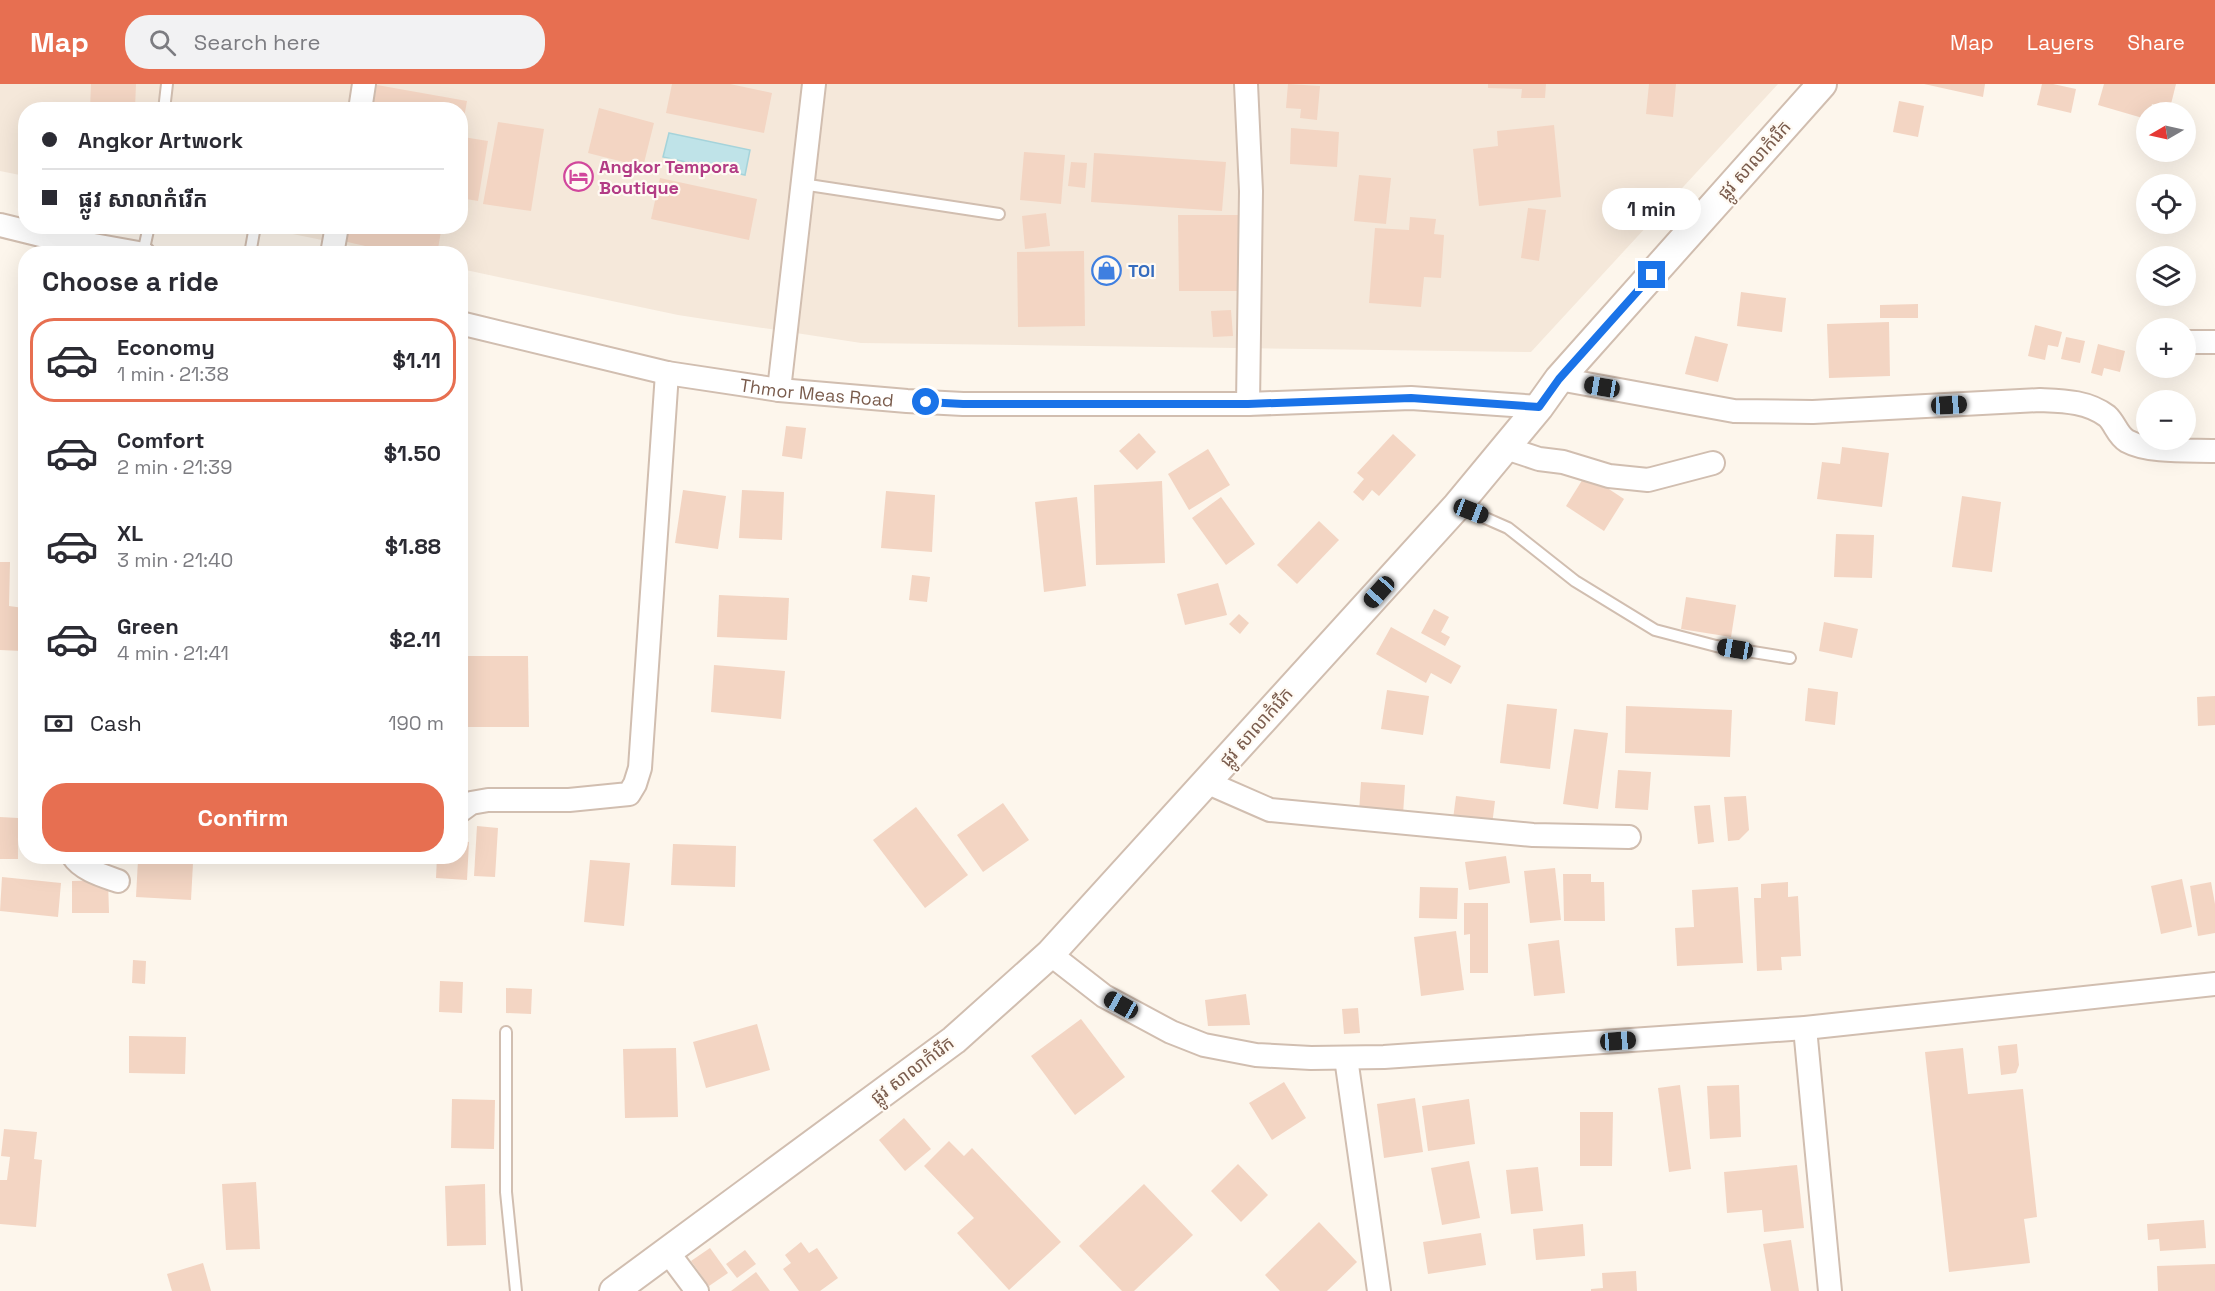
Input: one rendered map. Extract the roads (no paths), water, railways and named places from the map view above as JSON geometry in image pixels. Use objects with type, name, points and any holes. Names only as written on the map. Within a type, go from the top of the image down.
[{"type":"street","points":[[361,102],[364,84]]},
{"type":"street","points":[[779,390],[814,84]]},
{"type":"street","points":[[1246,84],[1251,191],[1248,404]]},
{"type":"street","name":"ផ្លូវ សាលាកំរើក","points":[[614,1291],[954,1040],[1050,954],[1457,506],[1539,407],[1559,379],[1822,84]]},
{"type":"street","points":[[0,225],[18,232]]},
{"type":"street","points":[[22,234],[49,245]]},
{"type":"street","name":"Thmor Meas Road","points":[[468,325],[667,373],[779,390],[963,404],[1248,404],[1411,398],[1539,407]]},
{"type":"street","points":[[2196,342],[2215,342]]},
{"type":"street","points":[[468,805],[488,800],[569,800],[613,797],[629,794],[635,784],[639,768],[667,373]]},
{"type":"street","points":[[1559,379],[1734,411],[1813,411],[2040,400],[2078,402],[2108,417],[2118,433],[2128,441],[2152,448],[2215,451]]},
{"type":"street","points":[[1506,448],[1539,459],[1563,462],[1609,476],[1648,480],[1713,463]]},
{"type":"street","points":[[1206,782],[1270,810],[1533,835],[1629,837]]},
{"type":"street","points":[[82,864],[118,881]]},
{"type":"street","points":[[1050,954],[1104,996],[1171,1032],[1204,1045],[1256,1054],[1346,1058],[1805,1028],[2215,984]]},
{"type":"street","points":[[1805,1028],[1830,1291]]},
{"type":"street","points":[[1346,1058],[1379,1291]]},
{"type":"street","points":[[667,1251],[697,1291]]},
{"type":"lane","points":[[165,102],[167,84]]},
{"type":"lane","points":[[802,184],[999,214]]},
{"type":"lane","points":[[1457,506],[1485,516],[1508,528],[1575,581],[1655,630],[1716,646],[1790,658]]},
{"type":"lane","points":[[506,1032],[506,1192],[516,1291]]},
{"type":"water","points":[[669,133],[750,150],[745,175],[663,157]]},
{"type":"place","name":"Angkor Tempora Boutique","points":[[578,176]]},
{"type":"place","name":"TOI","points":[[1107,270]]}]
